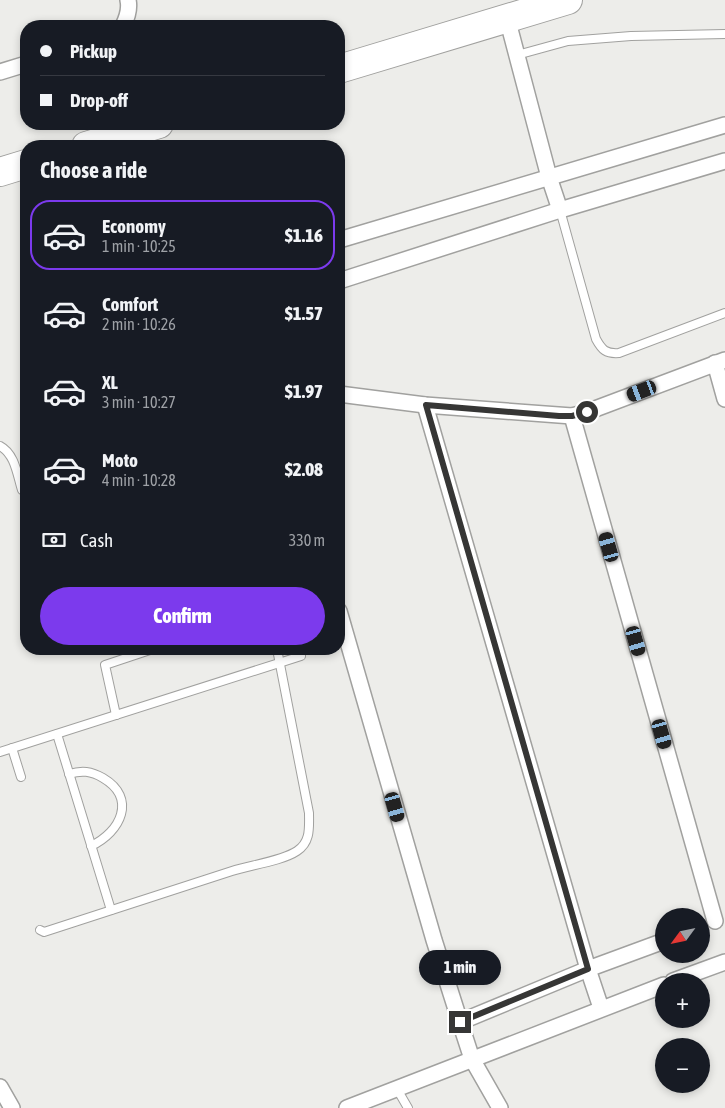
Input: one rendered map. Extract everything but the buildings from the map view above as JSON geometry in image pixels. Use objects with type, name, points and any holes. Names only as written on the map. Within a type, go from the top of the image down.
[{"type":"highway","points":[[345,67],[568,0]]},
{"type":"highway","points":[[106,140],[139,130]]},
{"type":"highway","points":[[0,172],[20,166]]},
{"type":"street","points":[[125,20],[129,6],[128,0]]},
{"type":"street","points":[[507,18],[549,177],[560,210]]},
{"type":"street","points":[[0,72],[20,66]]},
{"type":"street","points":[[345,238],[725,125]]},
{"type":"street","points":[[345,279],[560,210],[725,161]]},
{"type":"street","points":[[345,395],[426,405],[572,416],[720,362],[725,398]]},
{"type":"street","points":[[426,405],[588,969],[601,1008]]},
{"type":"street","points":[[572,416],[714,922]]},
{"type":"street","points":[[345,632],[428,921],[472,1059],[500,1108]]},
{"type":"street","points":[[460,1022],[588,969],[655,944]]},
{"type":"street","points":[[695,973],[725,962]]},
{"type":"street","points":[[347,1108],[655,987]]},
{"type":"street","points":[[0,1087],[12,1108]]},
{"type":"lane","points":[[517,55],[568,41],[631,36],[725,34]]},
{"type":"lane","points":[[560,210],[596,338],[602,350],[609,354],[620,353],[725,313]]},
{"type":"lane","points":[[0,446],[7,449],[12,458],[20,484]]},
{"type":"lane","points":[[116,715],[105,665],[134,655]]},
{"type":"lane","points":[[40,930],[44,932],[247,866],[285,857],[298,851],[306,843],[309,831],[308,813],[279,655]]},
{"type":"lane","points":[[0,752],[301,656]]},
{"type":"lane","points":[[57,734],[111,910]]},
{"type":"lane","points":[[12,748],[21,777]]},
{"type":"lane","points":[[69,774],[79,771],[94,773],[115,787],[120,795],[121,816],[116,826],[109,835],[91,846]]},
{"type":"lane","points":[[397,1088],[408,1108]]},
{"type":"route","points":[[460,1022],[588,969],[426,405],[559,416],[572,416],[587,412]]}]
